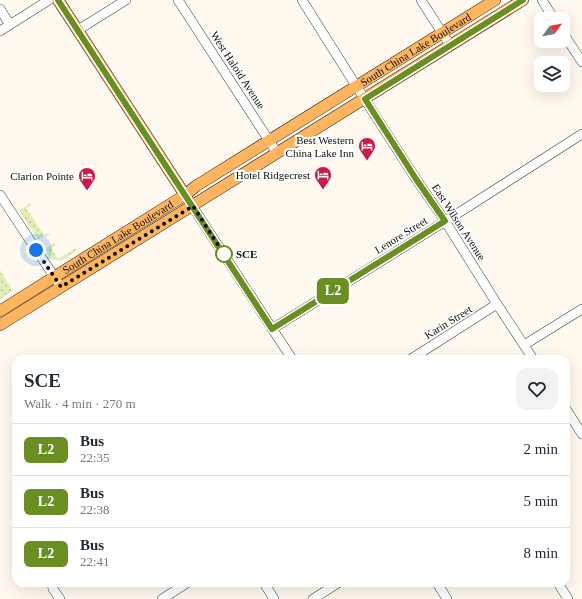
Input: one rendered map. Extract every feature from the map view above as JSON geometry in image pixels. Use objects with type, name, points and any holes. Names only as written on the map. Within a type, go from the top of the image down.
[{"type":"main road","points":[[58,0],[185,195]]},
{"type":"main road","name":"South China Lake Boulevard","points":[[0,311],[185,195],[196,186],[495,0]]},
{"type":"main road","name":"South China Lake Boulevard","points":[[0,325],[523,0]]},
{"type":"street","points":[[0,31],[49,0]]},
{"type":"street","points":[[78,30],[126,0]]},
{"type":"street","name":"West Haloid Avenue","points":[[178,0],[277,153]]},
{"type":"street","points":[[302,0],[356,86]]},
{"type":"street","points":[[420,0],[450,45]]},
{"type":"street","points":[[542,0],[550,12]]},
{"type":"street","points":[[0,9],[10,25]]},
{"type":"street","points":[[570,44],[582,62]]},
{"type":"street","name":"South China Lake Boulevard","points":[[356,86],[365,99]]},
{"type":"street","name":"East Wilson Avenue","points":[[365,99],[530,355]]},
{"type":"street","name":"Lenore Street","points":[[272,329],[582,134]]},
{"type":"street","points":[[185,195],[289,355]]},
{"type":"street","points":[[0,196],[61,287]]},
{"type":"street","name":"Karin Street","points":[[417,355],[497,304]]},
{"type":"street","points":[[524,345],[582,309]]},
{"type":"street","points":[[570,416],[581,431]]},
{"type":"street","points":[[53,587],[60,599]]},
{"type":"street","points":[[162,599],[181,587]]},
{"type":"street","points":[[266,587],[274,599]]},
{"type":"street","points":[[313,599],[332,587]]},
{"type":"street","points":[[440,587],[447,599]]},
{"type":"street","points":[[560,587],[568,599]]},
{"type":"green space","points":[[30,203],[31,205],[26,208],[44,235],[48,233],[50,235],[38,239],[20,212],[20,210]]},
{"type":"green space","points":[[54,243],[55,245],[51,248],[58,259],[76,248],[77,250],[61,261],[51,259],[46,248]]},
{"type":"green space","points":[[0,270],[13,291],[0,299]]},
{"type":"bus line","name":"L2","points":[[58,0],[272,329],[445,221],[416,179],[365,99],[523,0]]},
{"type":"place","name":"Best Western China Lake Inn","points":[[367,161]]},
{"type":"place","name":"Hotel Ridgecrest","points":[[323,190]]},
{"type":"place","name":"Clarion Pointe","points":[[87,191]]},
{"type":"place","name":"SCE","points":[[224,254]]},
{"type":"route","points":[[36,250],[61,287],[193,206],[227,259],[224,254]]}]
